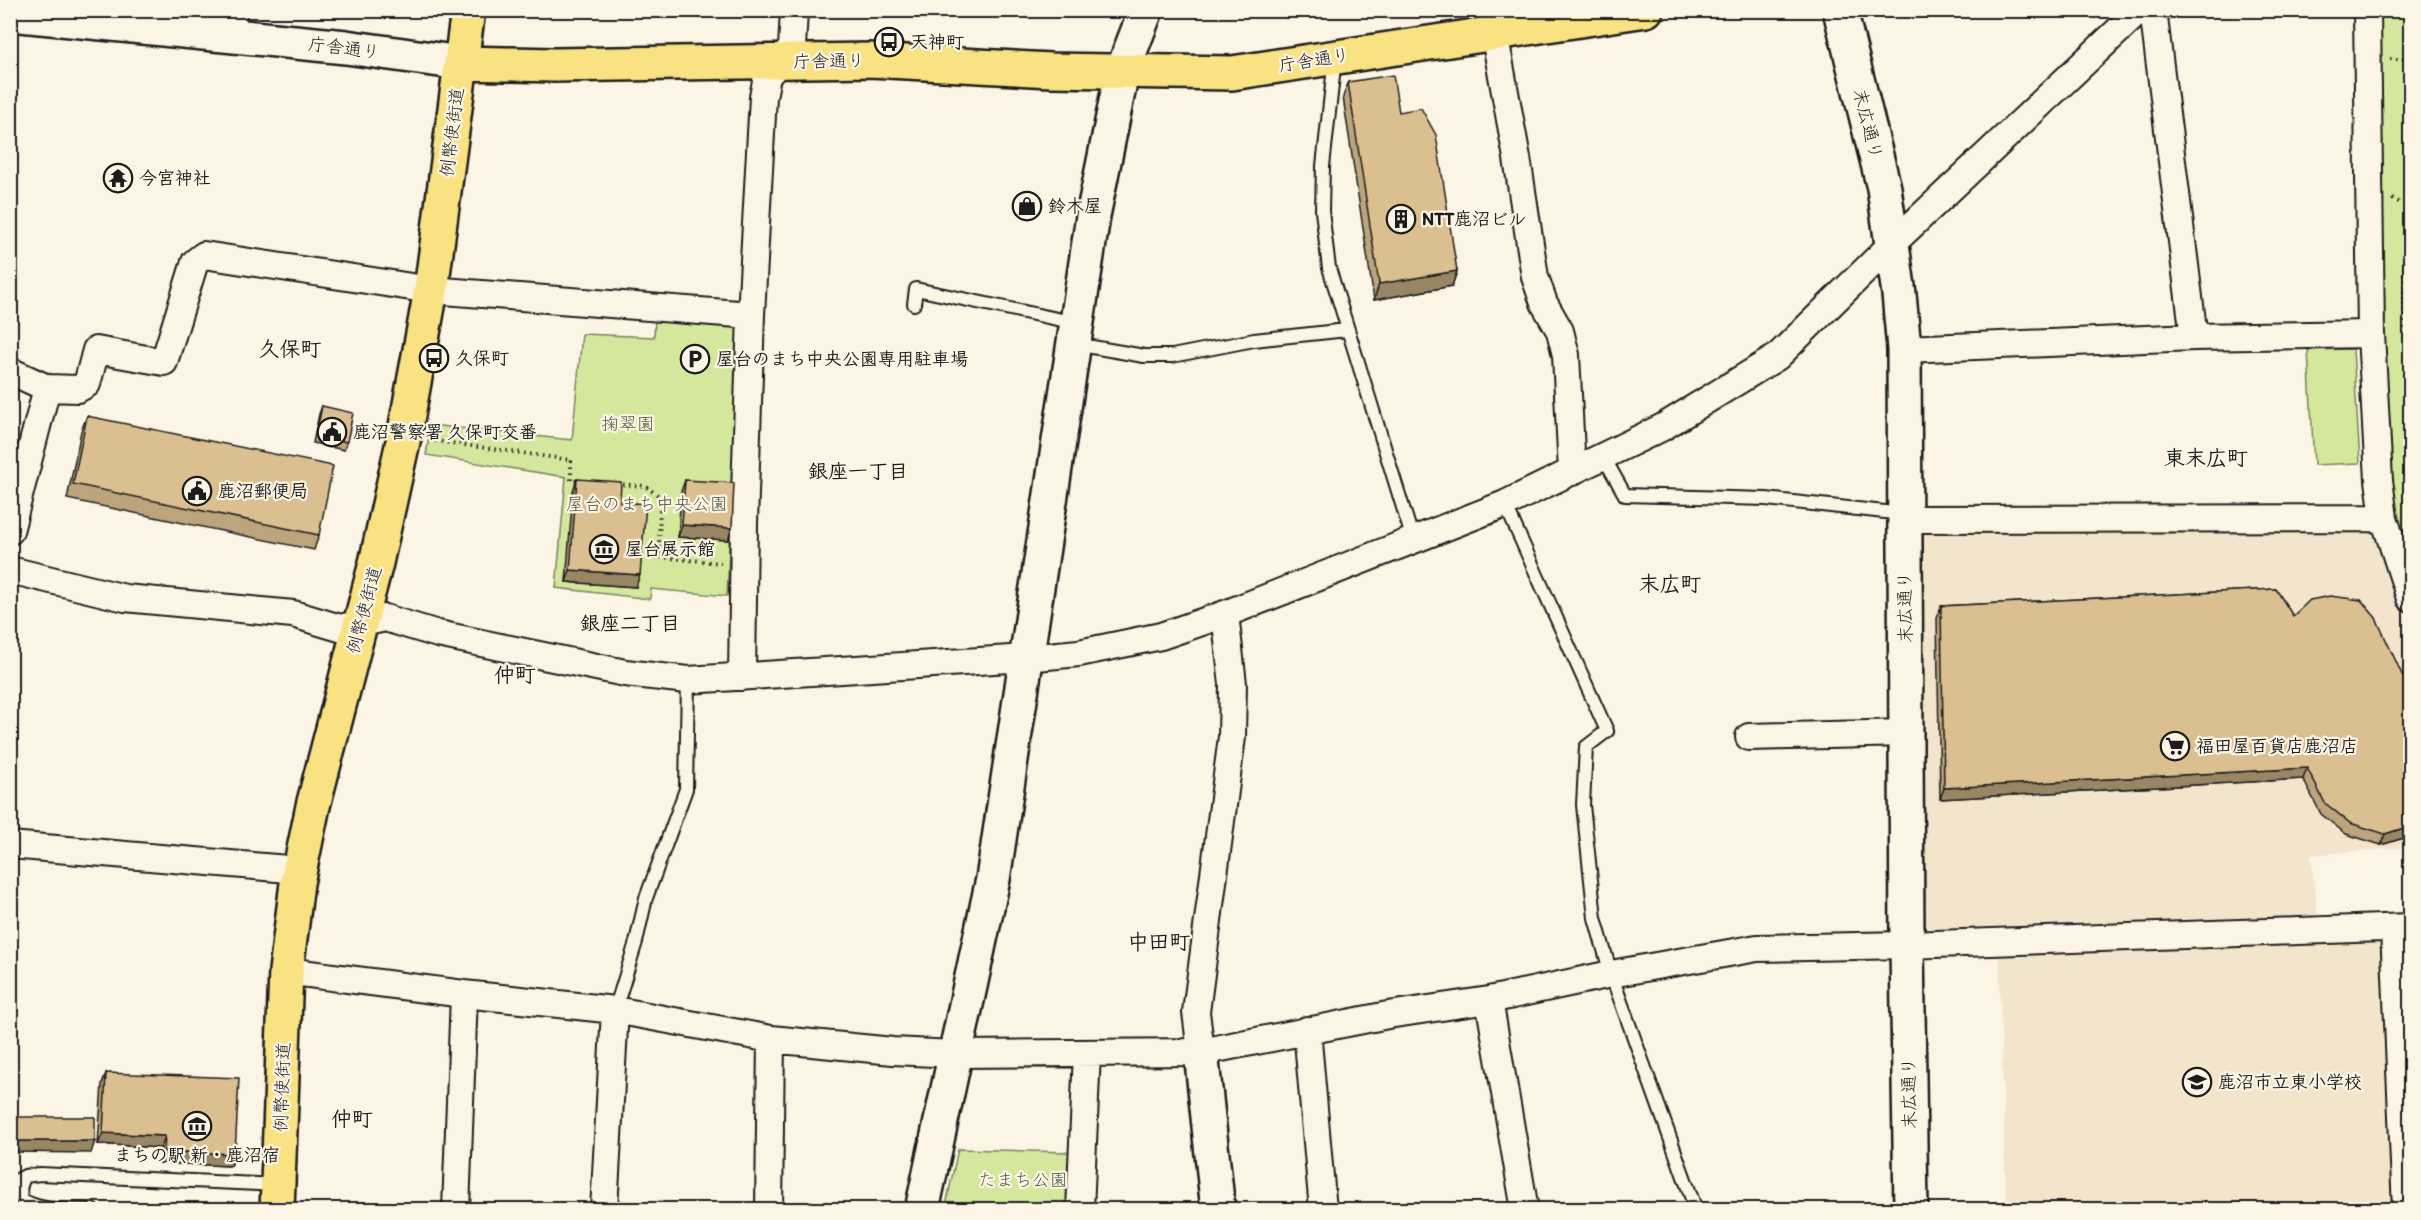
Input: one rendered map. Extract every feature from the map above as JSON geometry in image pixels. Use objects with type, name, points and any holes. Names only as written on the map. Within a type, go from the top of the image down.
[{"type":"highway","name":"例幣使街道","points":[[278,1197],[286,971],[300,870],[325,755],[391,501],[404,437],[431,290],[468,10]]},
{"type":"highway","name":"庁舎通り","points":[[461,63],[554,65],[870,60],[1052,70],[1232,73],[1335,57],[1492,22],[1646,10]]},
{"type":"street","points":[[742,677],[751,315],[763,98],[766,76],[792,48],[794,10]]},
{"type":"street","points":[[922,1209],[993,879],[1094,216],[1122,72],[1146,10]]},
{"type":"street","name":"末広通り","points":[[1840,10],[1884,188],[1893,243],[1904,349],[1907,945],[1911,1209]]},
{"type":"street","points":[[10,570],[125,598],[293,614],[340,628],[385,618],[438,634],[625,673],[688,680],[1026,658],[1079,652],[1161,636],[1225,614],[1505,504],[1663,427],[1777,357],[1893,243],[2140,10]]},
{"type":"street","points":[[2153,10],[2194,337]]},
{"type":"street","points":[[2367,10],[2371,334],[2375,430],[2384,518],[2410,598]]},
{"type":"street","name":"庁舎通り","points":[[10,14],[233,23],[346,47],[461,63]]},
{"type":"street","points":[[1492,22],[1517,158],[1535,276],[1544,303],[1560,331],[1566,355],[1572,472]]},
{"type":"street","points":[[10,370],[47,388],[78,388],[87,384],[96,350],[164,362],[195,262],[204,255],[431,290],[751,315]]},
{"type":"street","points":[[1904,349],[2194,337],[2371,334]]},
{"type":"street","points":[[10,531],[17,482],[47,388]]},
{"type":"street","points":[[1904,517],[2384,518]]},
{"type":"street","points":[[1218,1209],[1196,1012],[1232,737],[1233,684],[1225,614]]},
{"type":"street","points":[[1749,737],[1906,733]]},
{"type":"street","points":[[10,845],[300,870]]},
{"type":"street","points":[[286,971],[464,994],[615,1010],[771,1039],[893,1051],[954,1054],[1201,1052],[1307,1030],[1489,1000],[1611,974],[1757,948],[2402,928],[2406,1209]]},
{"type":"street","points":[[456,1209],[464,994]]},
{"type":"street","points":[[1489,1000],[1525,1209]]},
{"type":"street","points":[[604,1209],[615,1010]]},
{"type":"street","points":[[1307,1030],[1323,1209]]},
{"type":"street","points":[[769,1209],[771,1039]]},
{"type":"street","points":[[1080,1209],[1087,1053]]},
{"type":"lane","points":[[1335,57],[1323,166],[1322,211],[1329,268],[1413,540]]},
{"type":"lane","points":[[914,304],[916,289],[1076,333],[1144,356],[1172,356],[1254,340],[1347,330]]},
{"type":"lane","points":[[1603,456],[1625,495],[1766,499],[1904,517]]},
{"type":"lane","points":[[1505,504],[1607,731],[1586,747],[1583,805],[1595,918],[1611,974],[1696,1209]]},
{"type":"lane","points":[[615,1010],[636,942],[646,898],[686,789],[688,680]]},
{"type":"lane","points":[[10,1184],[25,1176],[40,1174],[278,1197]]},
{"type":"lane","points":[[25,1176],[20,1185],[20,1191],[22,1200],[30,1205],[41,1208],[92,1209]]},
{"type":"path","points":[[2400,59],[2410,59]]},
{"type":"path","points":[[2395,200],[2410,207]]},
{"type":"path","points":[[2410,226],[2406,232],[2410,378]]},
{"type":"path","points":[[2400,359],[2408,359]]},
{"type":"path","points":[[404,437],[571,460],[571,481],[581,481]]},
{"type":"path","points":[[613,484],[645,486],[660,497],[659,557],[743,565]]},
{"type":"shaded area","points":[[2378,527],[2410,634],[2410,847],[2311,855],[2318,916],[1917,934],[1916,534]]},
{"type":"shaded area","name":"鹿沼市立東小学校","points":[[2384,939],[2396,1209],[2006,1209],[1999,954]]},
{"type":"green space","points":[[2376,11],[2410,11],[2410,576],[2397,527],[2383,437]]},
{"type":"green space","name":"屋台のまち中央公園","points":[[655,318],[739,324],[727,596],[651,589],[650,599],[556,588],[566,477],[426,455],[431,425],[572,440],[582,334],[654,337]]},
{"type":"green space","points":[[2353,349],[2360,463],[2314,465],[2308,350]]},
{"type":"green space","name":"たまち公園","points":[[958,1149],[1069,1152],[1069,1209],[945,1210]]},
{"type":"building","name":"NTT鹿沼ビル","points":[[1393,75],[1399,112],[1421,108],[1436,135],[1457,271],[1379,284],[1348,82]]},
{"type":"building","name":"鹿沼警察署 久保町交番","points":[[322,406],[353,413],[347,442],[316,435]]},
{"type":"building","name":"鹿沼郵便局","points":[[87,416],[333,466],[319,535],[73,484]]},
{"type":"building","name":"屋台展示館","points":[[577,479],[621,482],[620,502],[646,504],[640,575],[570,570]]},
{"type":"building","points":[[685,480],[734,483],[732,528],[682,525]]},
{"type":"building","name":"福田屋百貨店鹿沼店","points":[[2276,589],[2293,616],[2310,600],[2330,596],[2361,600],[2376,618],[2410,692],[2410,826],[2385,834],[2350,823],[2325,803],[2307,768],[1944,788],[1941,606]]},
{"type":"building","points":[[106,1073],[239,1078],[235,1154],[164,1151],[165,1136],[103,1133]]},
{"type":"building","points":[[10,1117],[95,1117],[95,1141],[10,1141]]},
{"type":"place","name":"天神町","points":[[889,42]]},
{"type":"place","name":"今宮神社","points":[[118,178]]},
{"type":"place","name":"鈴木屋","points":[[1027,206]]},
{"type":"place","name":"NTT鹿沼ビル","points":[[1401,219]]},
{"type":"place","name":"久保町","points":[[434,358]]},
{"type":"place","name":"屋台のまち中央公園専用駐車場","points":[[695,359]]},
{"type":"place","name":"鹿沼警察署 久保町交番","points":[[332,432]]},
{"type":"place","name":"鹿沼郵便局","points":[[197,491]]},
{"type":"place","name":"屋台展示館","points":[[604,549]]},
{"type":"place","name":"福田屋百貨店鹿沼店","points":[[2175,746]]},
{"type":"place","name":"鹿沼市立東小学校","points":[[2197,1082]]},
{"type":"place","name":"まちの駅 新・鹿沼宿","points":[[197,1126]]},
{"type":"district","name":"久保町","points":[[290,348]]},
{"type":"district","name":"東末広町","points":[[2206,457]]},
{"type":"district","name":"銀座一丁目","points":[[858,471]]},
{"type":"district","name":"末広町","points":[[1670,583]]},
{"type":"district","name":"銀座二丁目","points":[[630,623]]},
{"type":"district","name":"仲町","points":[[515,674]]},
{"type":"district","name":"中田町","points":[[1159,941]]},
{"type":"district","name":"仲町","points":[[352,1118]]},
{"type":"park label","name":"掬翠園","points":[[628,424]]}]
